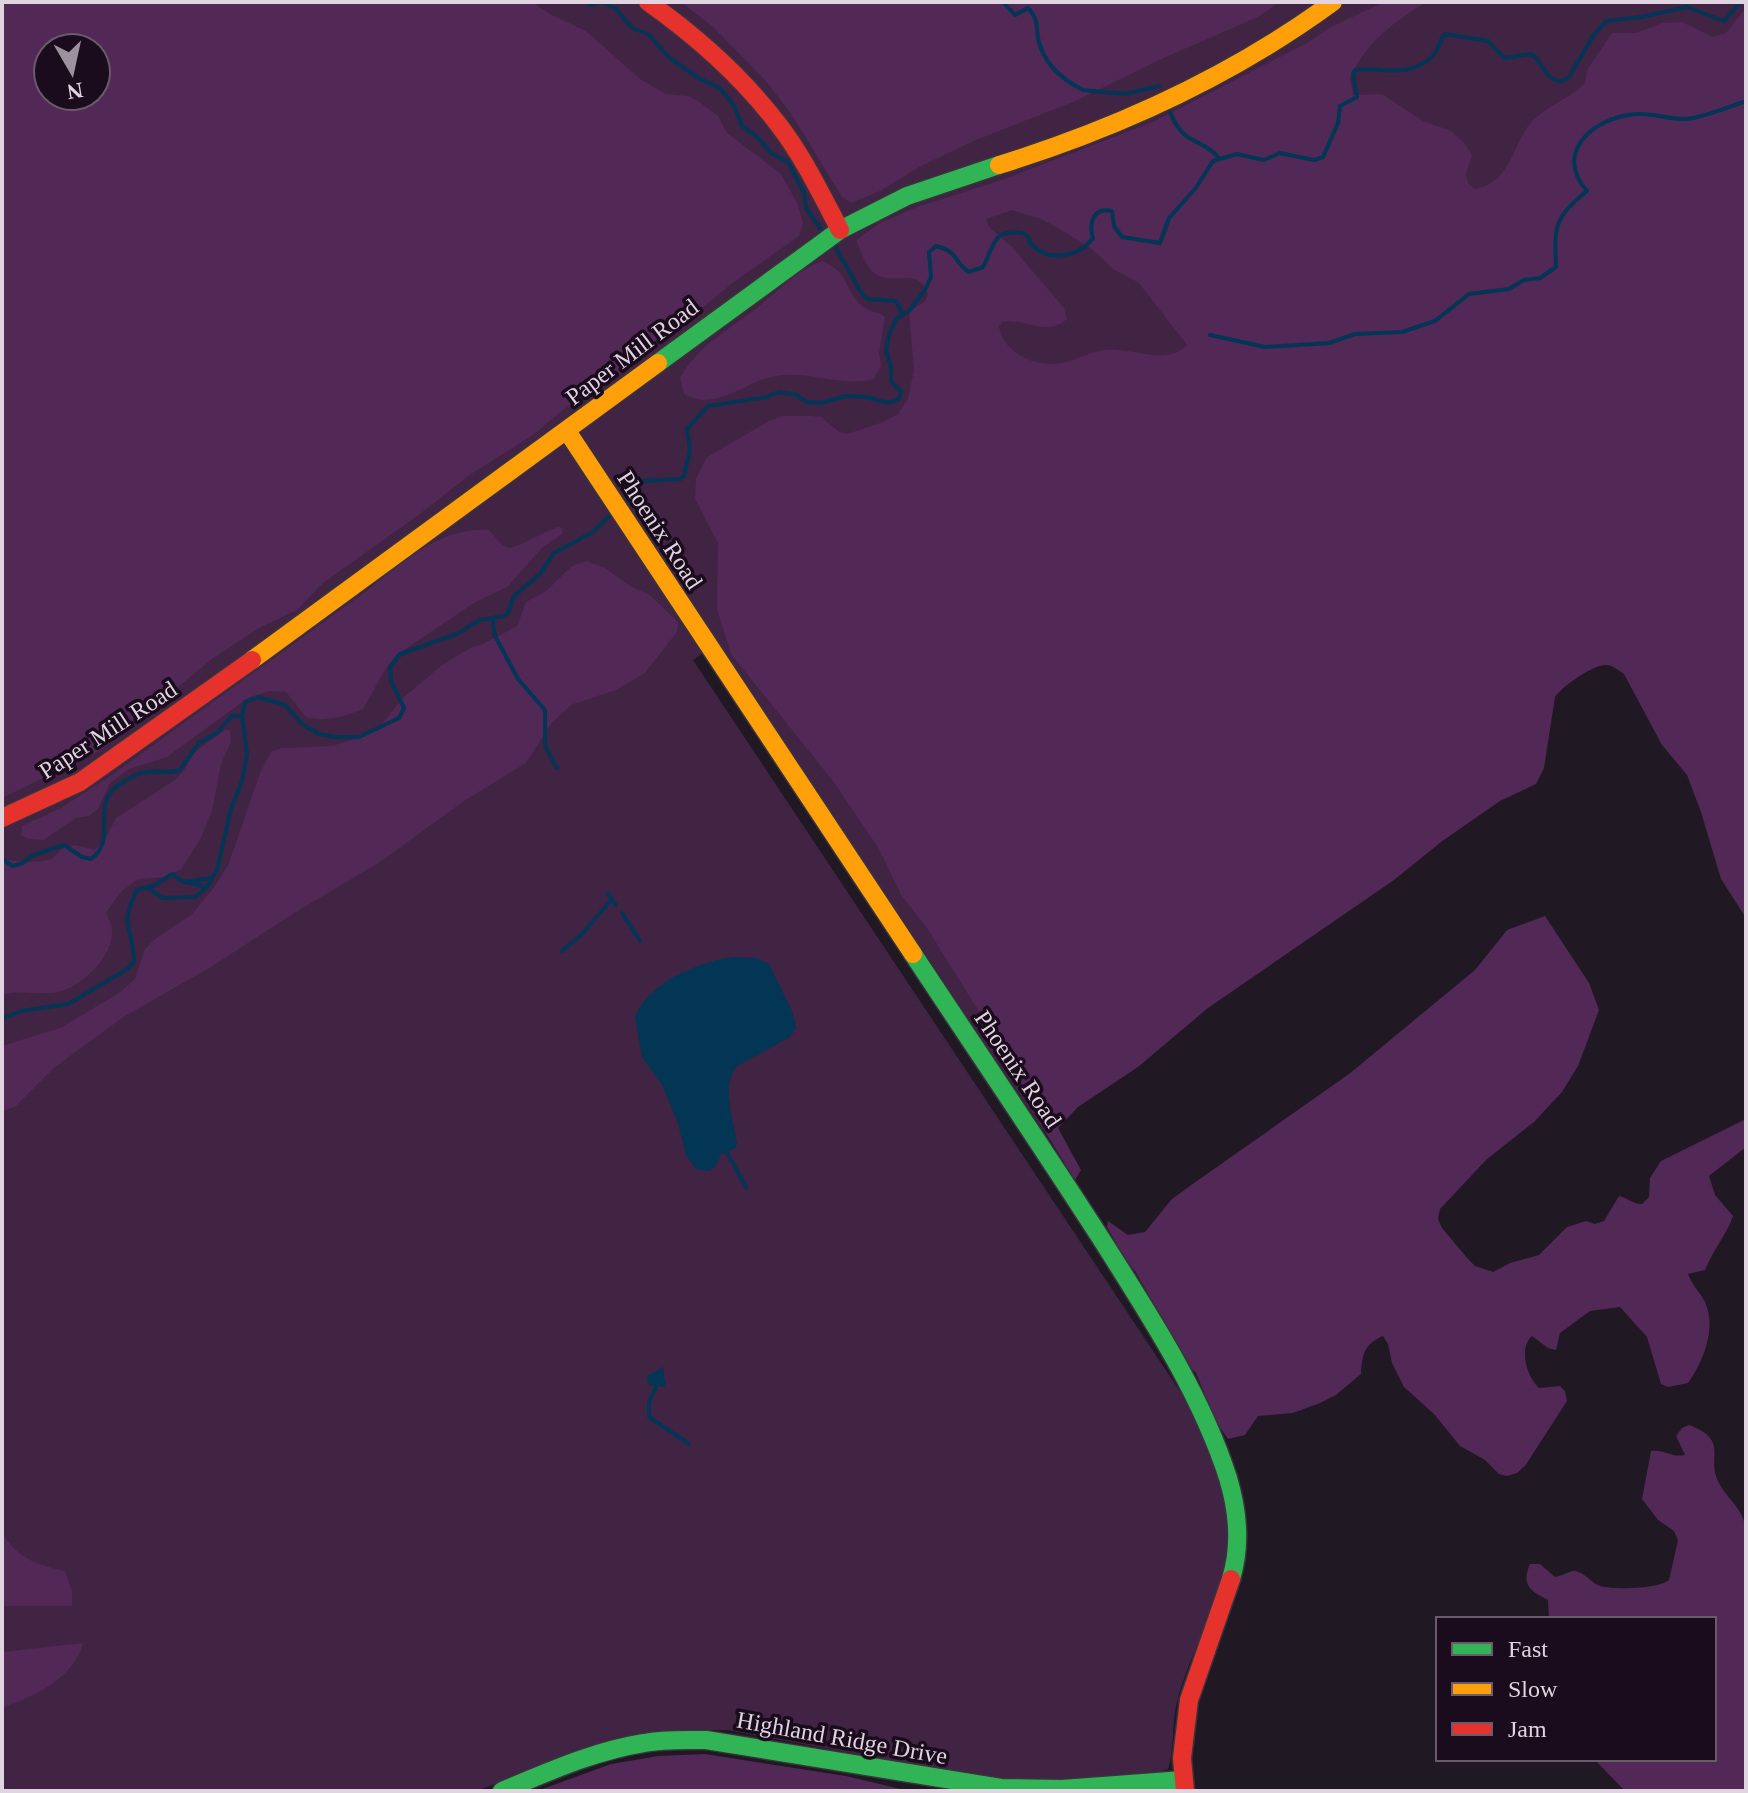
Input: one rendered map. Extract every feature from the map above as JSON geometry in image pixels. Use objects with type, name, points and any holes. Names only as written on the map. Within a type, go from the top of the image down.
[{"type":"street","points":[[648,2],[703,48],[777,124],[840,230]]},
{"type":"street","name":"Paper Mill Road","points":[[2,818],[80,782],[142,740],[840,230],[916,192],[1046,149],[1166,98],[1260,51],[1333,2]]},
{"type":"street","name":"Phoenix Road","points":[[567,431],[1084,1213],[1165,1343],[1205,1421],[1230,1488],[1237,1520],[1238,1552],[1186,1707],[1181,1746],[1184,1786]]},
{"type":"street","name":"Highland Ridge Drive","points":[[502,1791],[585,1758],[633,1744],[682,1740],[706,1740],[1001,1788],[1184,1786]]},
{"type":"shaded area","points":[[2,2],[1746,2],[1746,685],[1645,598],[1546,659],[1539,721],[1043,1130],[717,643],[693,660],[1185,1399],[1207,1449],[1228,1507],[1232,1539],[1224,1579],[1177,1702],[1168,1769],[1145,1777],[1066,1782],[981,1777],[727,1730],[683,1730],[633,1735],[476,1791],[2,1791]]},
{"type":"shaded area","points":[[2,2],[532,2],[586,31],[640,79],[666,94],[688,96],[698,101],[718,116],[727,133],[781,174],[797,203],[803,223],[799,236],[731,284],[648,353],[588,396],[564,409],[533,435],[471,474],[323,583],[297,610],[259,628],[212,659],[103,749],[2,798]]},
{"type":"shaded area","points":[[681,2],[1280,2],[1258,17],[1073,102],[976,140],[851,203],[842,197],[790,112],[764,79],[712,26]]},
{"type":"shaded area","points":[[1384,2],[1427,2],[1393,25],[1363,55],[1350,78],[1353,95],[1382,94],[1423,121],[1451,131],[1472,155],[1466,173],[1468,183],[1475,189],[1487,186],[1503,172],[1535,118],[1585,83],[1587,70],[1612,33],[1637,33],[1662,23],[1682,22],[1713,37],[1726,33],[1746,8],[1746,918],[1721,879],[1687,775],[1662,745],[1624,674],[1608,665],[1593,668],[1555,697],[1544,768],[1536,784],[1500,801],[1441,842],[1394,880],[1208,1008],[1138,1067],[1078,1107],[1058,1128],[1081,1170],[1075,1180],[1003,1064],[991,1028],[927,928],[901,895],[879,849],[833,781],[731,654],[717,609],[718,543],[695,499],[696,479],[707,457],[783,416],[821,417],[839,432],[847,434],[898,414],[908,399],[914,370],[909,312],[925,301],[928,294],[924,286],[914,279],[877,275],[865,262],[856,240],[880,223],[917,207],[1002,180],[1153,122],[1307,43],[1331,27]],"holes":[[[1012,210],[1041,219],[1092,249],[1113,269],[1139,283],[1187,345],[1178,351],[1158,355],[1104,350],[1052,364],[1032,361],[1015,352],[1002,337],[999,327],[1002,322],[1052,327],[1067,319],[1064,308],[1012,247],[989,227],[986,219]]]},
{"type":"shaded area","points":[[822,261],[838,271],[861,305],[885,317],[879,354],[881,366],[874,379],[850,381],[788,375],[764,379],[719,398],[696,399],[684,394],[680,378],[705,347],[796,275]]},
{"type":"shaded area","points":[[558,527],[563,528],[562,534],[542,548],[507,587],[474,603],[398,654],[386,668],[363,709],[321,719],[306,717],[286,692],[270,691],[248,698],[167,757],[129,769],[110,783],[98,809],[89,816],[76,818],[43,840],[21,835],[22,826],[61,808],[113,774],[422,549],[438,540],[471,530],[489,530],[509,548]]},
{"type":"shaded area","points":[[587,561],[650,595],[678,622],[677,632],[645,673],[616,690],[571,705],[550,725],[526,763],[464,801],[380,862],[211,967],[125,1016],[55,1067],[16,1106],[2,1112],[2,1046],[60,1028],[119,993],[135,979],[145,949],[192,914],[229,863],[260,773],[271,752],[282,748],[332,746],[367,735],[382,724],[404,697],[442,665],[517,626],[526,602],[546,591],[572,566]]},
{"type":"shaded area","points":[[225,730],[230,730],[231,742],[221,764],[212,811],[200,840],[181,869],[166,877],[138,879],[122,891],[106,912],[112,930],[108,950],[95,969],[77,984],[58,992],[2,995],[2,860],[38,862],[52,859],[62,849],[75,845],[95,850],[106,838],[116,818],[175,780],[193,753]]},
{"type":"shaded area","points":[[1545,916],[1589,983],[1599,1010],[1578,1066],[1562,1092],[1534,1122],[1487,1159],[1440,1209],[1438,1219],[1442,1228],[1475,1266],[1493,1272],[1510,1263],[1539,1255],[1567,1227],[1586,1221],[1595,1224],[1604,1221],[1619,1196],[1642,1204],[1649,1197],[1650,1178],[1661,1161],[1746,1119],[1746,1147],[1709,1176],[1715,1195],[1733,1216],[1705,1270],[1688,1274],[1705,1302],[1710,1323],[1707,1344],[1694,1375],[1688,1383],[1668,1387],[1661,1384],[1647,1337],[1620,1307],[1590,1311],[1560,1333],[1556,1350],[1532,1336],[1525,1355],[1531,1377],[1539,1388],[1560,1386],[1565,1391],[1567,1401],[1525,1466],[1507,1476],[1499,1474],[1485,1460],[1460,1446],[1434,1414],[1404,1387],[1383,1336],[1365,1351],[1361,1374],[1336,1395],[1293,1413],[1258,1416],[1245,1435],[1228,1439],[1216,1422],[1196,1373],[1126,1261],[1107,1227],[1108,1221],[1128,1235],[1145,1232],[1171,1200],[1349,1074],[1475,970],[1507,930]]},
{"type":"shaded area","points":[[1689,1425],[1702,1431],[1713,1443],[1718,1481],[1741,1514],[1746,1529],[1746,1791],[1625,1791],[1596,1761],[1716,1761],[1716,1617],[1549,1617],[1548,1600],[1536,1594],[1526,1577],[1530,1564],[1540,1564],[1555,1577],[1577,1571],[1600,1586],[1615,1588],[1646,1587],[1669,1580],[1678,1540],[1674,1531],[1658,1520],[1642,1499],[1651,1451],[1685,1455],[1676,1436]]},
{"type":"shaded area","points":[[2,1532],[14,1548],[29,1559],[65,1571],[72,1591],[72,1606],[2,1606]]},
{"type":"shaded area","points":[[83,1643],[71,1667],[62,1676],[39,1692],[2,1708],[2,1652]]},
{"type":"shaded area","points":[[705,1754],[846,1776],[909,1791],[537,1791],[611,1764],[658,1756]]},
{"type":"water","points":[[734,957],[756,958],[769,964],[792,1011],[796,1028],[790,1037],[737,1066],[732,1074],[729,1093],[737,1144],[734,1149],[721,1154],[715,1167],[709,1171],[696,1169],[686,1155],[678,1123],[662,1085],[642,1057],[635,1016],[652,993],[677,975],[706,963]]},
{"type":"water","points":[[663,1367],[666,1387],[648,1385],[647,1376]]},
{"type":"waterway","points":[[588,2],[591,5],[602,2],[615,8],[632,28],[648,34],[671,59],[700,79],[720,88],[734,106],[742,126],[771,153],[788,162],[804,193],[806,208],[821,229]]},
{"type":"waterway","points":[[1003,2],[1015,15],[1028,8],[1035,18],[1040,47],[1049,63],[1067,81],[1083,90],[1125,94],[1159,86]]},
{"type":"waterway","points":[[626,502],[633,496],[639,481],[680,479],[684,476],[690,450],[687,429],[708,406],[767,397],[778,392],[797,395],[806,402],[821,403],[846,396],[889,403],[899,399],[901,392],[891,381],[886,350],[888,338],[896,319],[910,310],[925,290],[931,277],[929,252],[936,246],[953,254],[969,272],[983,267],[996,241],[1007,233],[1024,234],[1039,251],[1064,255],[1081,249],[1093,238],[1092,221],[1097,214],[1106,210],[1112,211],[1114,226],[1122,237],[1160,243],[1169,218],[1195,189],[1213,161],[1237,154],[1264,160],[1280,153],[1314,160],[1323,157],[1338,123],[1340,106],[1357,97],[1355,70],[1413,68],[1432,57],[1445,34],[1488,41],[1504,58],[1531,54],[1547,74],[1561,81],[1569,77],[1593,36],[1606,21],[1687,7],[1724,21],[1741,2]]},
{"type":"waterway","points":[[1210,335],[1265,347],[1329,343],[1355,334],[1402,332],[1435,321],[1469,294],[1509,289],[1524,280],[1540,278],[1556,267],[1556,232],[1562,216],[1587,191],[1577,176],[1574,161],[1577,148],[1585,136],[1597,127],[1626,115],[1686,119],[1746,101]]},
{"type":"waterway","points":[[1170,112],[1181,131],[1219,158]]},
{"type":"waterway","points":[[836,248],[862,294],[868,299],[896,301],[902,313]]},
{"type":"waterway","points":[[146,887],[163,898],[195,897],[207,887],[217,870],[247,754],[242,716],[245,702],[258,697],[285,705],[301,723],[319,734],[336,737],[359,737],[399,718],[404,708],[391,681],[390,667],[400,654],[457,634],[480,620],[504,616],[514,596],[540,574],[554,553],[593,532],[609,516]]},
{"type":"waterway","points":[[492,618],[495,636],[518,679],[545,710],[545,746],[557,768]]},
{"type":"waterway","points":[[2,859],[12,866],[64,845],[91,859],[102,845],[104,810],[112,790],[141,773],[180,770],[199,743],[217,733],[232,716],[242,716]]},
{"type":"waterway","points":[[2,1019],[21,1011],[68,1004],[129,968],[134,961],[127,920],[137,890],[155,885],[172,874],[182,881],[207,887]]},
{"type":"waterway","points":[[186,882],[211,878]]},
{"type":"waterway","points":[[608,894],[616,905]]},
{"type":"waterway","points":[[562,951],[581,935],[612,899]]},
{"type":"waterway","points":[[622,913],[640,941]]},
{"type":"waterway","points":[[726,1151],[746,1187]]},
{"type":"waterway","points":[[656,1387],[649,1402],[649,1417],[689,1444]]},
{"type":"traffic: fast","points":[[658,363],[840,230],[907,196],[999,165]]},
{"type":"traffic: fast","points":[[913,954],[1100,1237],[1188,1384],[1216,1446],[1231,1490],[1237,1541],[1231,1579]]},
{"type":"traffic: fast","points":[[502,1791],[607,1751],[675,1740],[706,1740],[1001,1788],[1062,1789],[1183,1780]]},
{"type":"traffic: slow","points":[[999,165],[1087,134],[1173,97],[1255,53],[1333,2]]},
{"type":"traffic: slow","points":[[252,660],[658,363]]},
{"type":"traffic: slow","points":[[567,431],[913,954]]},
{"type":"traffic: jam","points":[[648,2],[718,58],[764,107],[796,149],[840,230]]},
{"type":"traffic: jam","points":[[2,818],[80,782],[252,660]]},
{"type":"traffic: jam","points":[[1185,1791],[1182,1758],[1189,1700],[1231,1579]]}]
